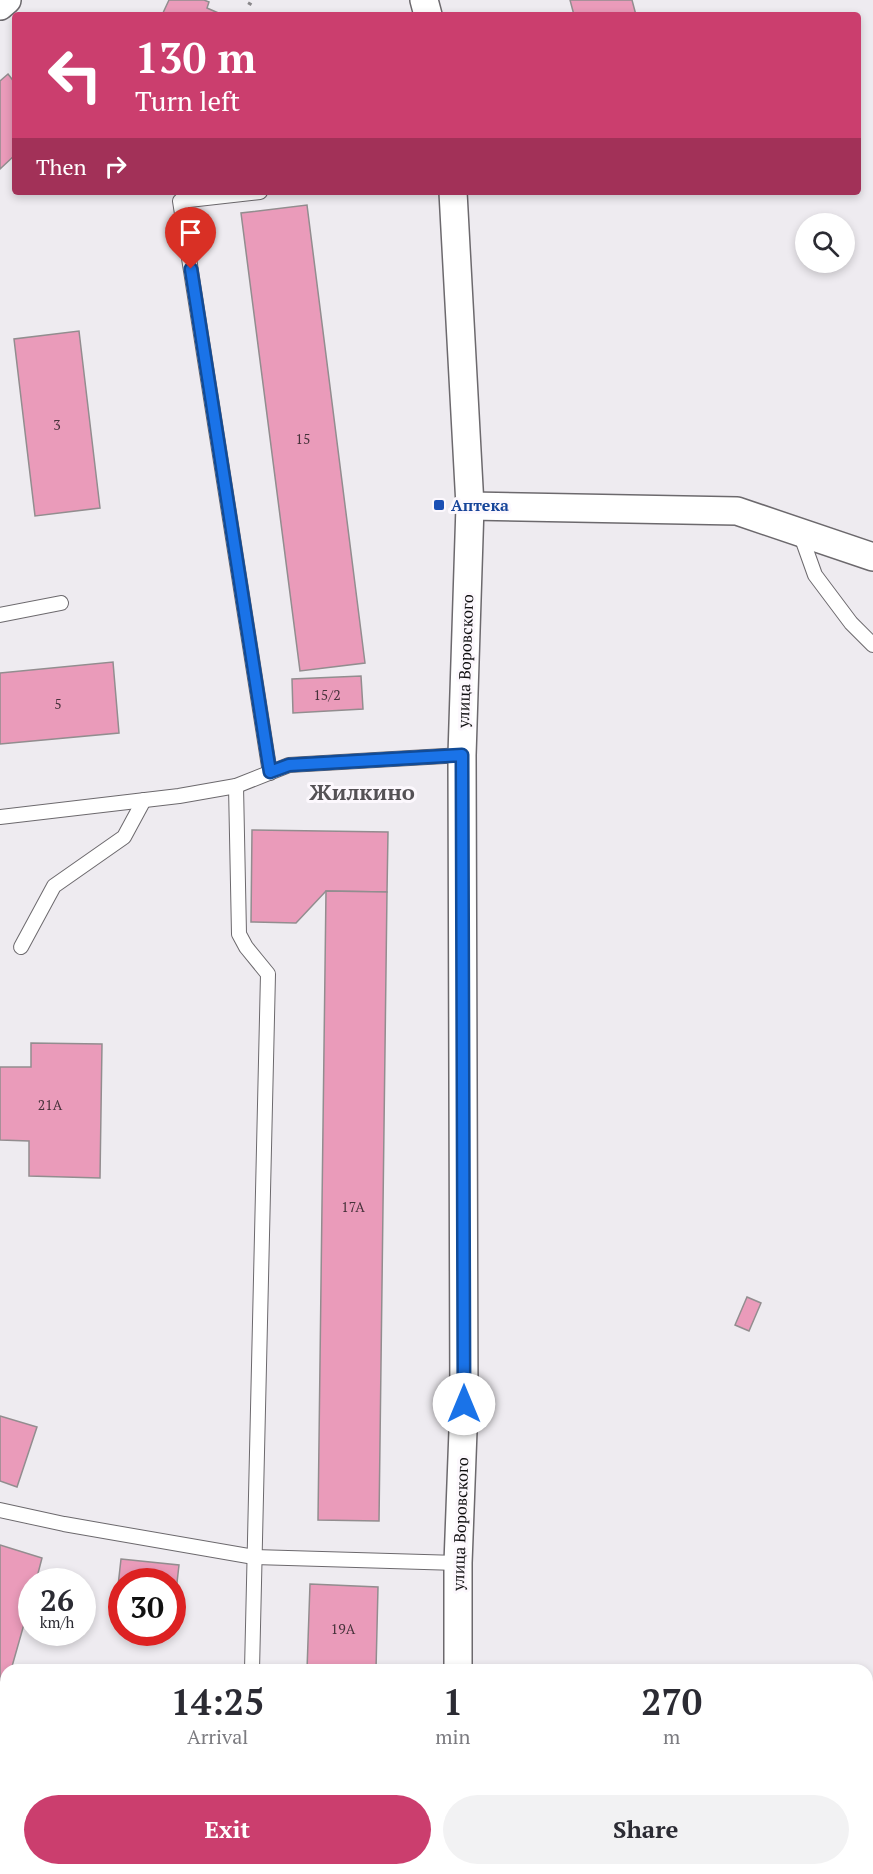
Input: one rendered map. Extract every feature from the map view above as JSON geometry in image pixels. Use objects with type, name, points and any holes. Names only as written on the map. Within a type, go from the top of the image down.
[{"type":"street","points":[[0,6],[7,0]]},
{"type":"street","name":"улица Воровского","points":[[453,195],[470,506],[462,755],[464,1404],[458,1563],[458,1664]]},
{"type":"street","points":[[470,506],[737,512],[873,557]]},
{"type":"lane","points":[[233,195],[180,201],[270,772]]},
{"type":"lane","points":[[800,532],[815,575],[851,623],[873,645]]},
{"type":"lane","points":[[0,615],[60,603]]},
{"type":"lane","points":[[0,817],[144,800],[236,786],[289,765],[462,755]]},
{"type":"lane","points":[[236,786],[240,934],[246,947],[268,974],[252,1664]]},
{"type":"lane","points":[[21,947],[54,886],[124,837],[144,800]]},
{"type":"lane","points":[[0,1510],[64,1524],[254,1557],[458,1563]]},
{"type":"building","points":[[169,0],[204,0],[209,2],[207,8],[216,12],[163,12]]},
{"type":"building","points":[[570,0],[632,0],[635,12],[573,12]]},
{"type":"building","points":[[8,74],[12,79],[12,158],[0,169],[0,81]]},
{"type":"building","points":[[307,205],[365,663],[300,671],[241,213]]},
{"type":"building","points":[[79,331],[100,508],[35,516],[14,339]]},
{"type":"building","points":[[113,662],[119,733],[0,744],[0,673]]},
{"type":"building","points":[[361,676],[363,709],[293,713],[292,679]]},
{"type":"building","points":[[252,830],[388,832],[387,892],[326,891],[296,923],[251,922]]},
{"type":"building","points":[[326,891],[387,892],[379,1521],[318,1520]]},
{"type":"building","points":[[31,1043],[102,1044],[100,1178],[29,1176],[29,1141],[0,1140],[0,1067],[31,1067]]},
{"type":"building","points":[[747,1297],[761,1303],[749,1331],[735,1325]]},
{"type":"building","points":[[0,1416],[37,1427],[17,1487],[0,1481]]},
{"type":"building","points":[[0,1545],[42,1558],[39,1568],[18,1568],[18,1645],[13,1664],[0,1664]]},
{"type":"building","points":[[121,1559],[179,1565],[179,1568],[120,1568]]},
{"type":"building","points":[[310,1584],[378,1587],[376,1664],[307,1664]]},
{"type":"place","name":"Аптека","points":[[439,505]]},
{"type":"district","name":"Жилкино","points":[[362,791]]},
{"type":"route","points":[[191,269],[270,772],[289,765],[462,755],[464,1404]]}]
